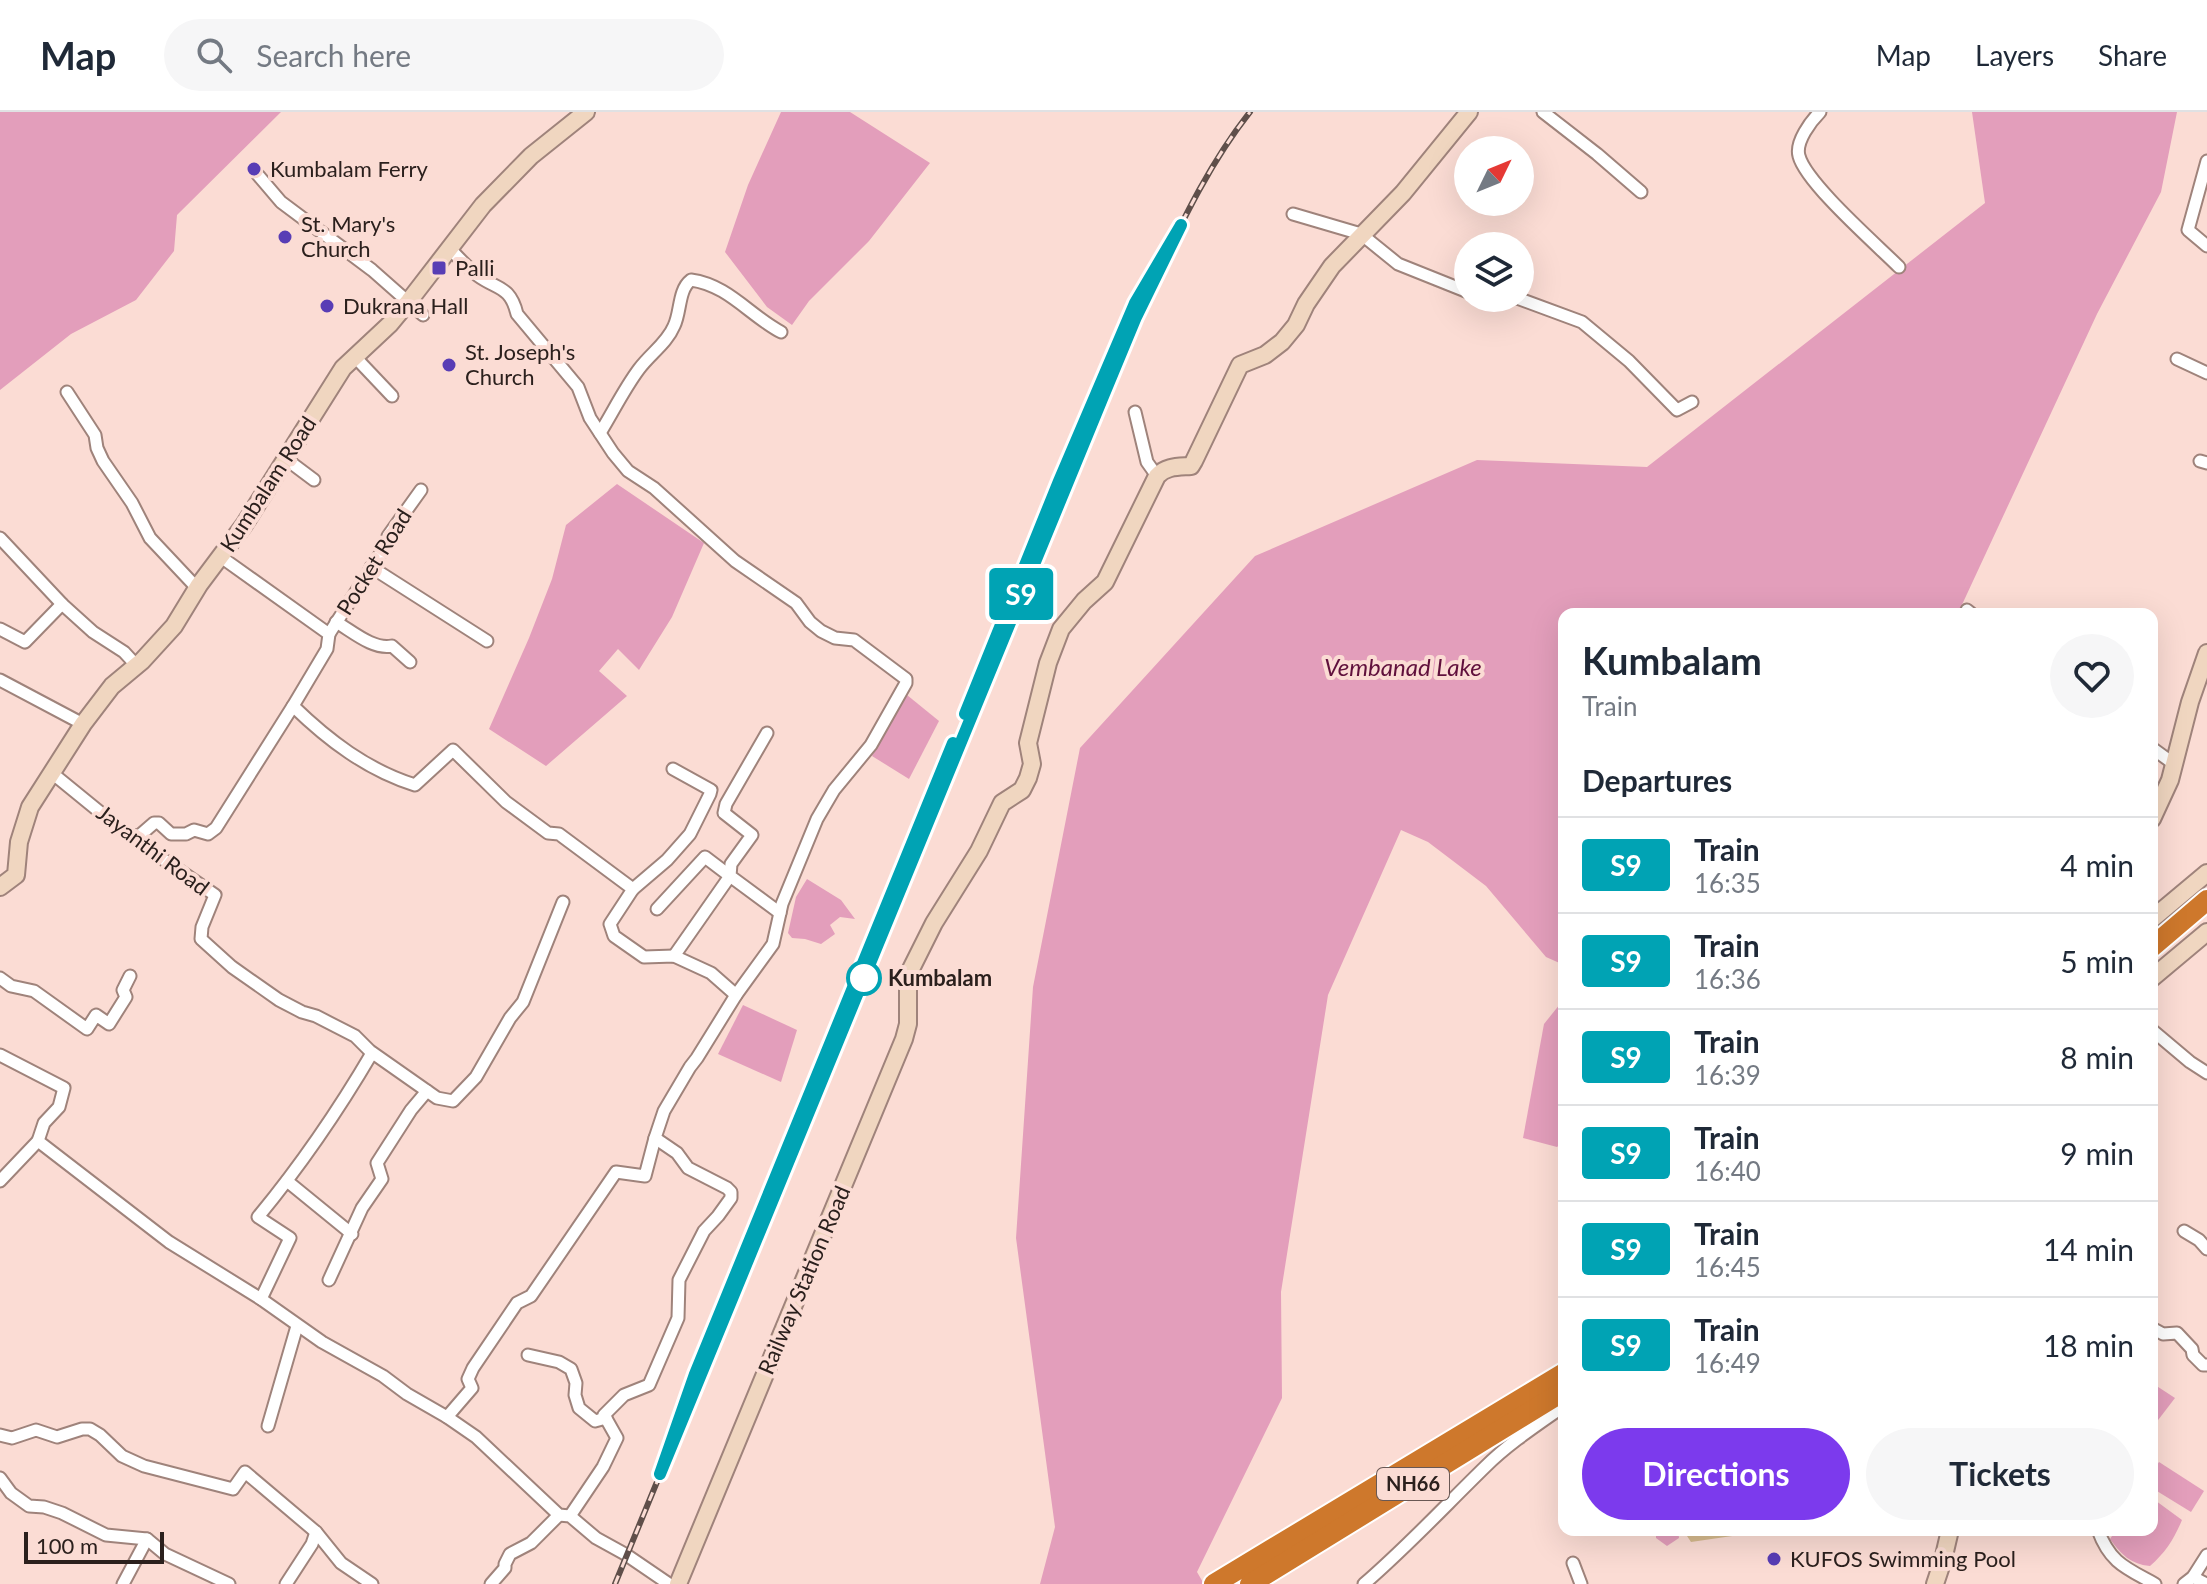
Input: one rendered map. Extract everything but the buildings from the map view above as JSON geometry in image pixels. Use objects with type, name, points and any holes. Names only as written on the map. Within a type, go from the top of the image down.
[{"type":"highway","points":[[2158,942],[2207,900]]},
{"type":"highway","points":[[2158,959],[2207,917]]},
{"type":"highway","name":"NH66","points":[[1214,1584],[1558,1377]]},
{"type":"highway","name":"NH66","points":[[1256,1580],[1558,1395]]},
{"type":"street","name":"Kumbalam Road","points":[[0,887],[16,875],[19,842],[30,807],[83,724],[112,686],[174,626],[197,588],[244,525],[343,368],[390,324],[483,205],[531,156],[586,112]]},
{"type":"street","points":[[1135,412],[1147,462],[1157,476],[1167,468],[1191,466],[1240,365],[1265,355],[1282,342],[1332,266],[1403,193],[1469,112]]},
{"type":"street","points":[[1543,112],[1641,192]]},
{"type":"street","points":[[1820,112],[1807,129],[1799,148],[1799,157],[1817,186],[1899,267]]},
{"type":"street","points":[[2207,165],[2188,230],[2207,246]]},
{"type":"street","points":[[258,175],[281,202],[372,270],[423,315]]},
{"type":"street","points":[[1293,214],[1361,234],[1398,264],[1454,286]]},
{"type":"street","points":[[447,1417],[472,1388],[468,1379],[473,1368],[517,1303],[531,1296],[616,1172],[645,1176],[664,1111],[736,995],[773,944],[780,913],[817,819],[834,790],[871,745],[906,683],[906,679],[854,640],[835,638],[821,631],[796,603],[735,561],[654,488],[628,471],[590,418],[578,387],[517,314],[514,300],[507,292],[481,278],[449,248]]},
{"type":"street","points":[[600,433],[637,371],[664,342],[674,326],[683,291],[691,280],[705,282],[725,291],[781,332]]},
{"type":"street","points":[[1534,304],[1582,322],[1629,361],[1677,410],[1692,402]]},
{"type":"street","points":[[356,358],[392,396]]},
{"type":"street","points":[[2177,359],[2207,373]]},
{"type":"street","points":[[67,392],[95,435],[103,461],[132,503],[150,538],[197,588]]},
{"type":"street","points":[[286,459],[314,480]]},
{"type":"street","name":"Railway Station Road","points":[[678,1584],[904,1039],[908,1024],[910,971],[934,923],[979,851],[1002,803],[1022,790],[1028,778],[1032,764],[1028,743],[1048,663],[1061,629],[1105,582],[1157,476]]},
{"type":"street","name":"Pocket Road","points":[[128,835],[139,836],[154,823],[159,823],[171,834],[186,834],[194,830],[208,834],[216,828],[327,649],[329,634],[388,542],[388,536],[421,490]]},
{"type":"street","points":[[0,538],[62,604],[136,665]]},
{"type":"street","points":[[221,557],[329,634]]},
{"type":"street","points":[[371,567],[487,641]]},
{"type":"street","points":[[0,629],[25,642],[62,604]]},
{"type":"street","name":"Pocket Road","points":[[336,622],[383,648],[392,646],[410,662]]},
{"type":"street","points":[[2158,806],[2170,780],[2190,702],[2207,653]]},
{"type":"street","points":[[0,680],[83,724]]},
{"type":"street","points":[[293,706],[322,735],[354,757],[415,785],[453,750],[506,802],[548,833],[559,834],[633,889]]},
{"type":"street","points":[[674,956],[730,876],[731,864],[752,835],[724,813],[726,804],[767,733]]},
{"type":"street","points":[[2158,752],[2174,764]]},
{"type":"street","points":[[673,769],[711,790],[710,794],[690,834],[667,860],[633,889],[610,924],[614,936],[644,957],[674,956],[711,973],[736,995]]},
{"type":"street","name":"Jayanthi Road","points":[[52,773],[128,835],[215,895],[202,927],[201,939],[232,967],[279,1000],[355,1036],[372,1053],[427,1091]]},
{"type":"street","points":[[657,909],[705,857],[780,913]]},
{"type":"street","points":[[2158,914],[2207,873]]},
{"type":"street","points":[[329,1280],[362,1208],[382,1179],[377,1163],[427,1091],[437,1098],[453,1101],[476,1077],[510,1018],[523,1002],[563,902]]},
{"type":"street","points":[[2158,974],[2203,942]]},
{"type":"street","points":[[0,978],[11,986],[34,991],[87,1029],[96,1015],[109,1024],[126,997],[123,990],[130,976]]},
{"type":"street","points":[[2158,1035],[2207,1073]]},
{"type":"street","points":[[261,1299],[290,1238],[258,1217],[339,1109],[372,1053]]},
{"type":"street","points":[[0,1055],[64,1088],[59,1107],[44,1123],[38,1141],[0,1181]]},
{"type":"street","points":[[491,1584],[505,1568],[510,1554],[531,1543],[564,1515],[603,1467],[617,1438],[604,1415],[624,1395],[649,1385],[678,1318],[679,1280],[698,1241],[731,1198],[727,1188],[688,1168],[677,1153],[655,1138]]},
{"type":"street","points":[[38,1141],[169,1242],[476,1437],[564,1515],[669,1584]]},
{"type":"street","points":[[287,1181],[352,1234]]},
{"type":"street","points":[[2184,1231],[2207,1249]]},
{"type":"street","points":[[268,1426],[297,1326]]},
{"type":"street","points":[[2158,1331],[2177,1333],[2192,1349],[2193,1355],[2207,1365]]},
{"type":"street","points":[[528,1355],[559,1362],[571,1369],[579,1408],[595,1421],[606,1418]]},
{"type":"street","points":[[1364,1584],[1394,1559],[1486,1466],[1558,1410]]},
{"type":"street","points":[[0,1435],[12,1438],[36,1430],[57,1437],[90,1429],[122,1456],[174,1475],[233,1489],[245,1472],[316,1532],[341,1563],[372,1584]]},
{"type":"street","points":[[0,1478],[11,1493],[29,1506],[62,1513],[106,1535],[147,1539],[165,1554],[229,1584]]},
{"type":"street","points":[[286,1584],[312,1544],[316,1532]]},
{"type":"street","points":[[1935,1584],[1949,1536]]},
{"type":"street","points":[[2100,1536],[2118,1564],[2155,1584]]},
{"type":"street","points":[[123,1584],[147,1539]]},
{"type":"street","points":[[2206,1584],[2188,1580],[2207,1555]]},
{"type":"street","points":[[1573,1563],[1581,1584]]},
{"type":"shaded area","points":[[1687,1536],[1732,1536],[1691,1542]]},
{"type":"water","points":[[0,112],[281,112],[177,215],[174,251],[136,300],[71,334],[0,390]]},
{"type":"water","points":[[781,112],[850,112],[930,163],[869,241],[809,301],[792,325],[767,307],[725,252],[748,185]]},
{"type":"water","name":"Vembanad Lake","points":[[1972,112],[2177,112],[2161,192],[2097,314],[1960,608],[1558,608],[1558,962],[1546,957],[1486,886],[1428,842],[1401,830],[1328,995],[1281,1292],[1282,1398],[1197,1572],[1204,1584],[1040,1584],[1055,1527],[1016,1238],[1033,987],[1080,748],[1255,556],[1477,460],[1647,467],[1985,203]]},
{"type":"water","points":[[617,484],[704,543],[672,617],[639,670],[618,649],[599,671],[627,696],[546,766],[489,729],[552,579],[566,525]]},
{"type":"water","points":[[907,695],[939,721],[909,779],[872,756]]},
{"type":"water","points":[[807,879],[841,900],[855,919],[840,917],[830,925],[835,934],[821,944],[792,938],[788,933],[796,897]]},
{"type":"water","points":[[743,1005],[797,1030],[781,1082],[718,1054]]},
{"type":"water","points":[[1558,1006],[1557,1147],[1523,1138],[1544,1024]]},
{"type":"water","points":[[2158,1387],[2175,1398],[2158,1420]]},
{"type":"water","points":[[2158,1463],[2204,1491],[2191,1512],[2158,1492]]},
{"type":"water","points":[[2158,1502],[2182,1520],[2169,1545],[2150,1566],[2127,1557],[2110,1539],[2112,1536],[2158,1536]]},
{"type":"water","points":[[1679,1536],[1679,1538],[1667,1546],[1656,1538]]},
{"type":"railway","points":[[615,1584],[1136,317],[1216,160],[1250,112]]},
{"type":"train","name":"S9","points":[[953,743],[695,1374],[660,1474],[1136,317],[1181,225],[1135,303],[965,714]]},
{"type":"place","name":"Kumbalam Ferry","points":[[254,169]]},
{"type":"place","name":"St. Mary's Church","points":[[285,237]]},
{"type":"place","name":"Palli","points":[[439,268]]},
{"type":"place","name":"Dukrana Hall","points":[[327,306]]},
{"type":"place","name":"St. Joseph's Church","points":[[449,365]]},
{"type":"place","name":"Kumbalam","points":[[864,978]]},
{"type":"place","name":"KUFOS Swimming Pool","points":[[1774,1559]]}]
